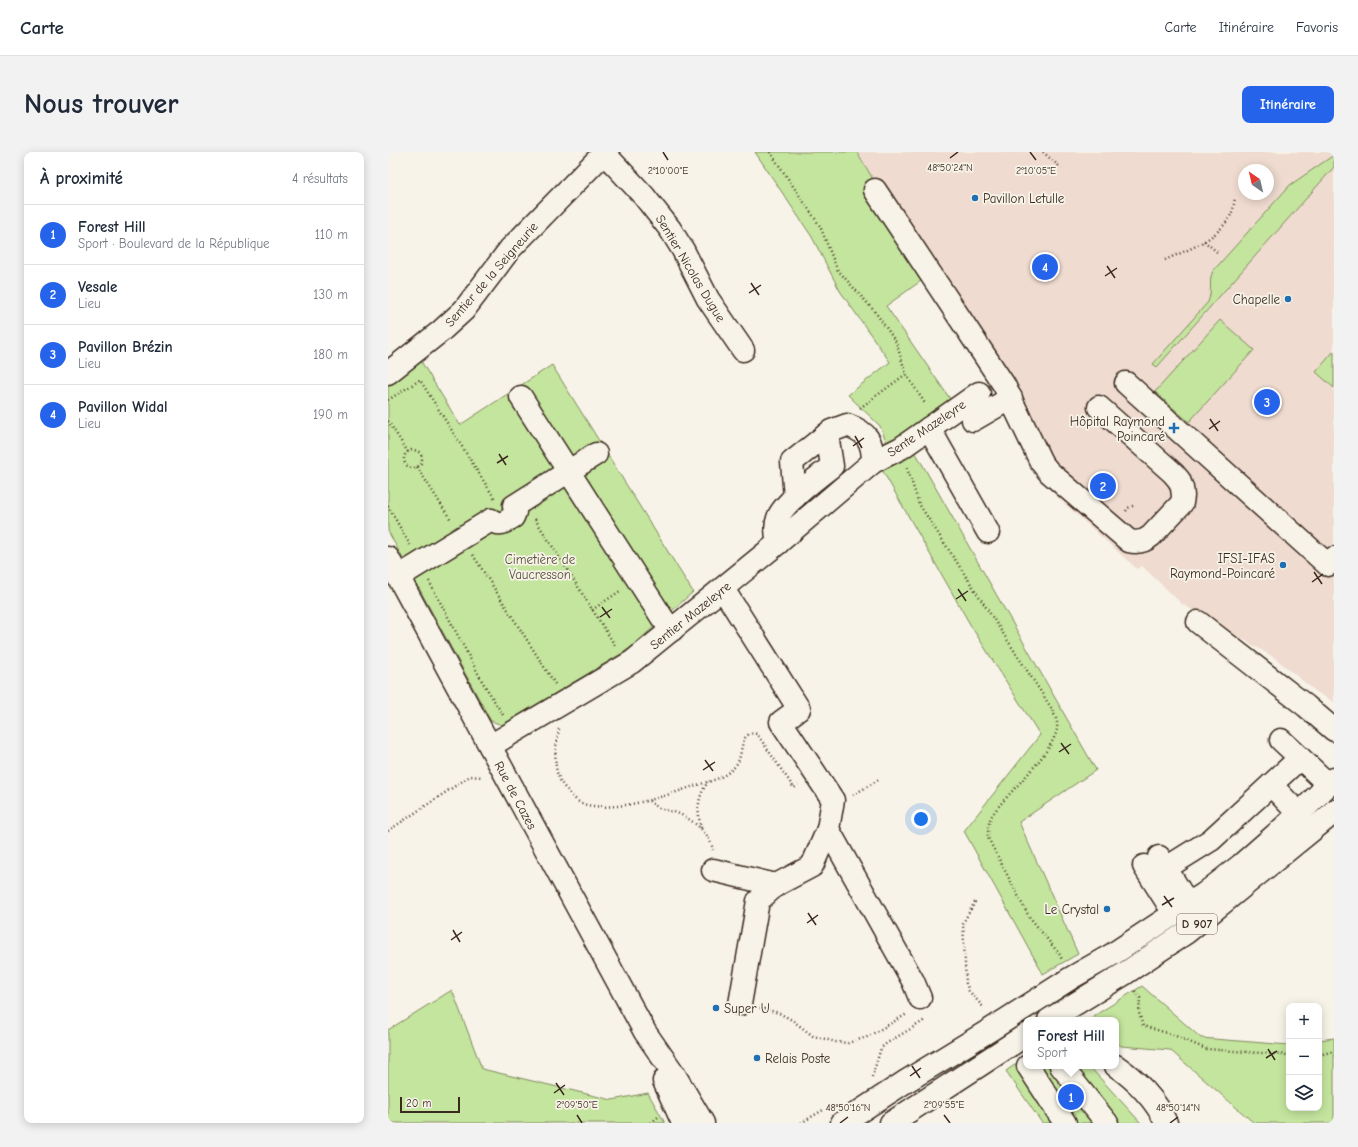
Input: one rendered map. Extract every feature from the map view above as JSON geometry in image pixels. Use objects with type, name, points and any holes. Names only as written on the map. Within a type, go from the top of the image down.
[{"type":"street","name":"Sentier Nicolas Dugue","points":[[605,153],[644,196],[670,229],[683,250],[708,299],[743,350]]},
{"type":"street","name":"Sentier de la Seigneurie","points":[[388,373],[464,310],[510,249],[605,153]]},
{"type":"street","points":[[875,190],[1004,384],[1041,462],[1049,472],[1129,541],[1141,542],[1151,536],[1182,503],[1182,488],[1179,480],[1173,473],[1100,407]]},
{"type":"street","points":[[1126,383],[1328,565],[1334,558]]},
{"type":"street","name":"Sente Mazeleyre","points":[[874,462],[901,448],[979,393]]},
{"type":"street","points":[[521,397],[663,619],[672,630]]},
{"type":"street","points":[[973,420],[1010,398]]},
{"type":"street","points":[[809,448],[831,430],[848,425],[863,432],[870,443],[874,462]]},
{"type":"street","points":[[933,425],[988,532]]},
{"type":"street","points":[[809,448],[814,481]]},
{"type":"street","points":[[809,448],[814,481]]},
{"type":"street","points":[[398,577],[462,538],[506,508],[596,454]]},
{"type":"street","name":"Sentier Mazeleyre","points":[[490,746],[556,692],[632,662],[723,589],[874,462]]},
{"type":"street","points":[[778,543],[776,532],[778,518],[786,506],[814,481]]},
{"type":"street","name":"Rue de Cazes","points":[[388,558],[645,1032],[674,1074],[703,1123]]},
{"type":"street","points":[[723,589],[799,709],[781,722],[833,800],[828,829],[812,866],[776,885],[758,901],[740,1004]]},
{"type":"street","points":[[1198,622],[1306,706],[1334,730]]},
{"type":"street","points":[[1281,740],[1300,758],[1331,782]]},
{"type":"street","points":[[1181,908],[1156,863],[1211,840],[1300,758]]},
{"type":"street","name":"D 907","points":[[842,1123],[1071,978],[1113,954],[1217,884],[1299,814],[1331,782]]},
{"type":"street","points":[[1271,785],[1299,814]]},
{"type":"street","name":"D 907","points":[[1060,1017],[1187,932],[1334,811]]},
{"type":"street","points":[[828,829],[912,981],[914,1005]]},
{"type":"street","points":[[715,870],[776,885]]},
{"type":"street","name":"Rue de Cazes","points":[[645,1032],[663,1079],[683,1123]]},
{"type":"street","points":[[891,1123],[1019,1039],[1023,1053]]},
{"type":"street","points":[[1119,1068],[1130,1076],[1156,1105],[1166,1123]]},
{"type":"street","points":[[1030,1069],[1066,1123]]},
{"type":"street","points":[[1063,1069],[1107,1123]]},
{"type":"path","points":[[770,152],[820,226],[837,269],[876,313],[896,342],[906,374],[933,425]]},
{"type":"path","points":[[1043,152],[1061,168]]},
{"type":"path","points":[[1165,260],[1204,241],[1224,226],[1230,217],[1235,197]]},
{"type":"path","points":[[1204,241],[1217,252]]},
{"type":"path","points":[[848,425],[852,414],[906,374]]},
{"type":"path","points":[[388,400],[420,380],[506,508],[592,610],[616,648],[610,652]]},
{"type":"path","points":[[388,421],[408,452]]},
{"type":"path","points":[[901,448],[919,504],[1052,709],[1058,724],[1055,737],[1033,769],[992,815],[988,827],[988,838],[1028,915],[1060,955],[1071,978]]},
{"type":"path","points":[[416,451],[419,453],[422,460],[417,467],[410,467],[405,462],[404,458],[408,452],[416,451]]},
{"type":"path","points":[[417,467],[556,692]]},
{"type":"path","points":[[1128,508],[1135,505]]},
{"type":"path","points":[[388,506],[482,681],[504,717]]},
{"type":"path","points":[[592,610],[638,579]]},
{"type":"path","points":[[562,680],[556,692],[556,770],[565,789],[582,804],[608,806],[632,804],[719,778],[735,766],[738,761],[744,738],[747,734],[753,732],[757,734],[794,788],[815,773]]},
{"type":"path","points":[[388,831],[470,776],[491,777],[504,772]]},
{"type":"path","points":[[850,796],[880,779]]},
{"type":"path","points":[[701,829],[698,816],[698,807],[703,789],[708,782]]},
{"type":"path","points":[[648,800],[659,808],[676,812],[701,829],[712,845],[715,870]]},
{"type":"path","points":[[975,902],[963,923],[966,983],[969,991],[999,1025]]},
{"type":"path","points":[[1124,974],[1140,998],[1139,1013],[1143,1026],[1170,1034],[1206,1049],[1286,1055]]},
{"type":"path","points":[[740,1004],[779,1013],[792,1020],[813,1036],[836,1042],[848,1043],[867,1037],[914,1005]]},
{"type":"path","points":[[871,1082],[881,1048],[922,1022]]},
{"type":"path","points":[[1322,1054],[1334,1051]]},
{"type":"shaded area","name":"Hôpital Raymond Poincaré","points":[[857,152],[1334,152],[1334,702],[1315,691],[1275,658],[1182,604],[1142,566],[1137,569],[1055,495],[1034,470],[1003,403]]},
{"type":"green space","points":[[755,152],[857,152],[876,184],[925,278],[886,306],[953,403],[913,448],[1096,770],[1019,822],[1078,954],[1043,974],[964,831],[1040,735],[971,626],[881,468],[894,460],[880,426],[848,395],[890,362],[840,291],[812,237]]},
{"type":"green space","points":[[1334,155],[1334,167],[1157,367],[1153,364],[1208,302],[1213,271],[1290,185]]},
{"type":"green space","points":[[1220,320],[1254,350],[1189,422],[1155,392]]},
{"type":"green space","points":[[1334,351],[1334,388],[1316,372]]},
{"type":"green space","name":"Cimetière de Vaucresson","points":[[419,358],[460,425],[552,365],[693,592],[629,649],[502,725],[491,721],[388,531],[388,383]]},
{"type":"green space","points":[[1142,986],[1201,1038],[1286,1045],[1286,1111],[1322,1111],[1322,1040],[1334,1038],[1334,1123],[1254,1123],[1170,1050],[1121,1046],[1119,1044],[1119,1017],[1092,1017]]},
{"type":"green space","points":[[452,990],[482,1069],[612,1100],[648,1093],[665,1123],[388,1123],[388,1030]]},
{"type":"green space","points":[[1023,1059],[1023,1069],[1092,1069],[1141,1123],[1042,1123],[1006,1071]]},
{"type":"place","name":"Pavillon Letulle","points":[[975,198]]},
{"type":"place","name":"Pavillon Widal","points":[[1045,267]]},
{"type":"place","name":"Chapelle","points":[[1288,299]]},
{"type":"place","name":"Pavillon Brézin","points":[[1267,402]]},
{"type":"place","name":"Hôpital Raymond Poincaré","points":[[1174,428]]},
{"type":"place","name":"Vesale","points":[[1103,486]]},
{"type":"place","name":"IFSI-IFAS Raymond-Poincaré","points":[[1283,565]]},
{"type":"place","name":"Le Crystal","points":[[1107,909]]},
{"type":"place","name":"Super U","points":[[716,1008]]},
{"type":"place","name":"Relais Poste","points":[[757,1058]]},
{"type":"place","name":"Forest Hill","points":[[1071,1097]]}]
